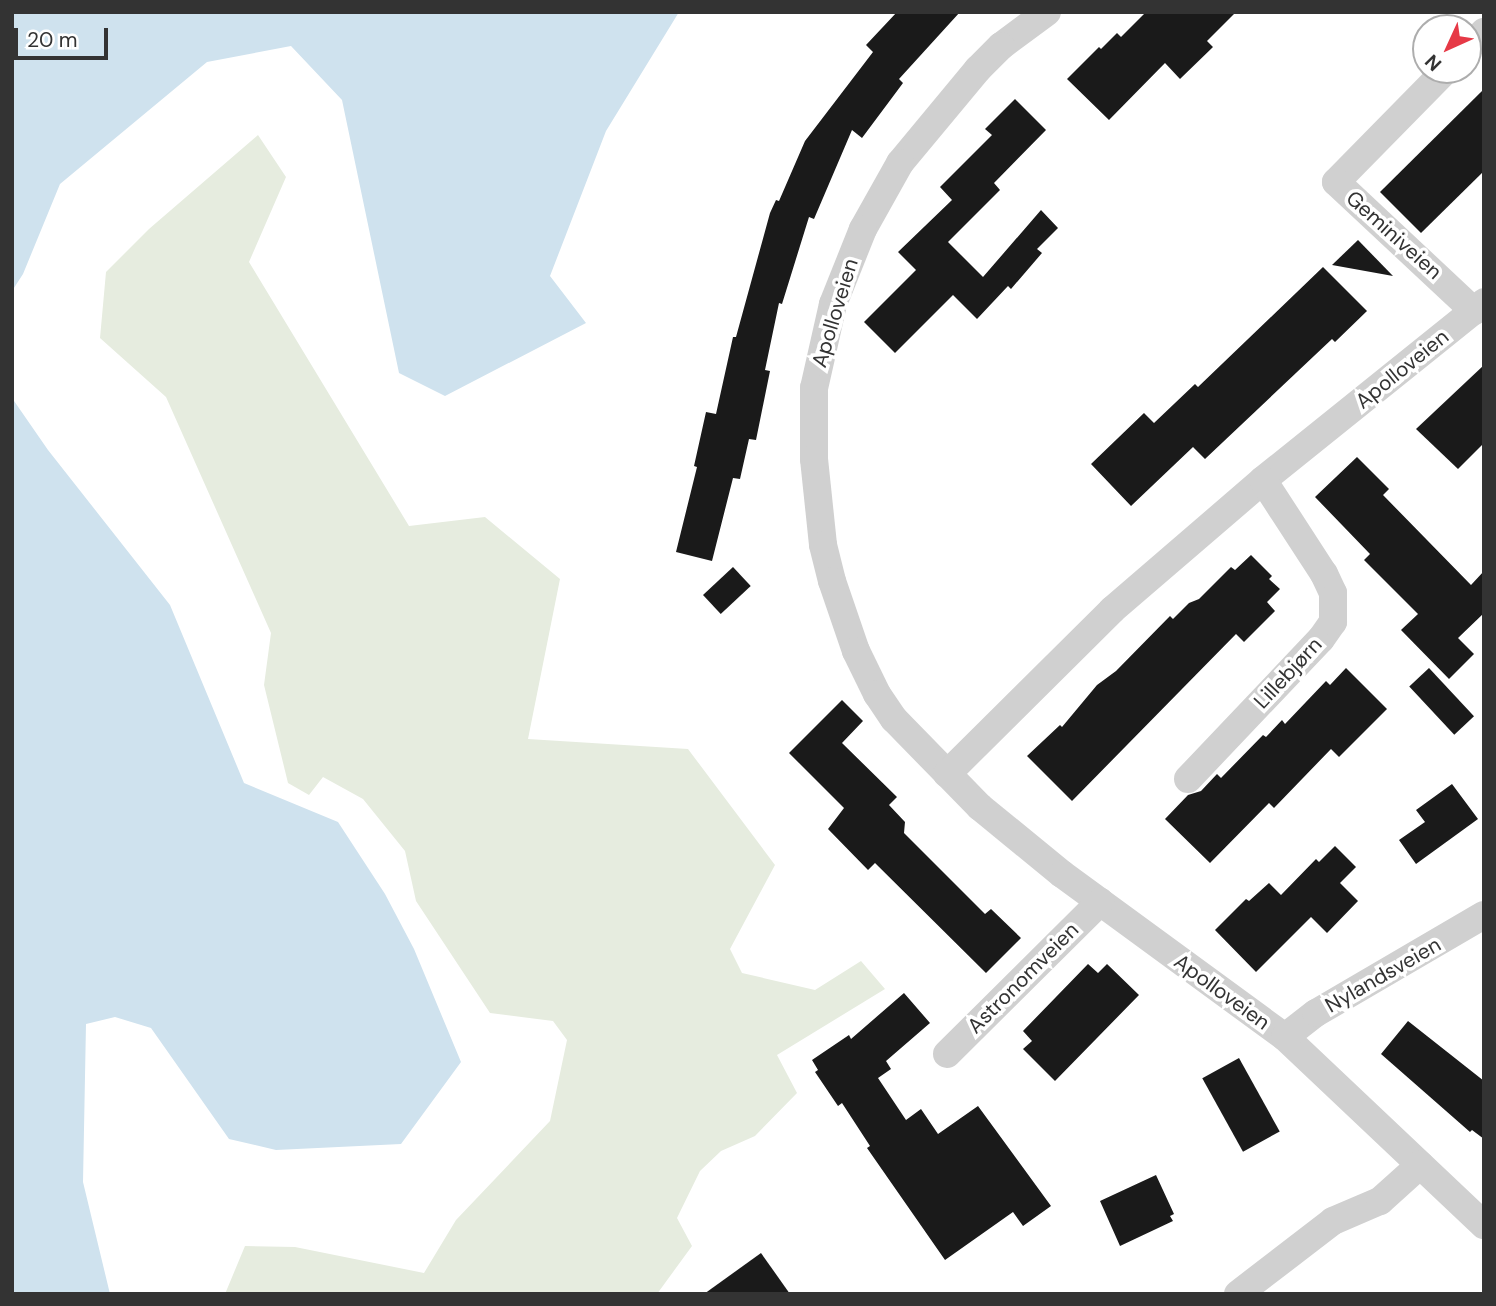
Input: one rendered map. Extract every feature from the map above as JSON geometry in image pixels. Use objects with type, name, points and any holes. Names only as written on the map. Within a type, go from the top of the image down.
[{"type":"street","name":"Apolloveien","points":[[1047,12],[1001,46],[978,69],[900,163],[877,201],[850,259],[830,314],[814,388],[814,459],[818,506],[832,581],[856,650],[877,694],[894,719],[1012,836],[1284,1037],[1484,1226]]},
{"type":"street","name":"Geminiveien","points":[[1432,84],[1336,181],[1479,306]]},
{"type":"street","name":"Apolloveien","points":[[947,774],[1112,610],[1263,480],[1479,306]]},
{"type":"street","name":"Lillebjørn","points":[[1188,779],[1321,639],[1333,622],[1333,593],[1324,574],[1263,480]]},
{"type":"street","name":"Astronomveien","points":[[947,1054],[1100,902]]},
{"type":"street","name":"Nylandsveien","points":[[1284,1037],[1317,1013],[1484,915]]},
{"type":"street","points":[[1238,1294],[1334,1221],[1380,1201],[1420,1165]]},
{"type":"shaded area","points":[[258,135],[286,177],[249,262],[409,526],[485,517],[560,579],[528,739],[688,749],[775,865],[730,949],[742,973],[815,990],[861,961],[885,989],[777,1055],[797,1093],[755,1136],[721,1151],[700,1171],[677,1218],[692,1246],[657,1294],[225,1294],[245,1246],[295,1247],[424,1273],[456,1220],[550,1121],[567,1040],[553,1021],[490,1013],[416,901],[405,851],[363,799],[323,777],[309,795],[288,783],[264,685],[271,633],[166,397],[100,338],[106,272],[149,229]]},
{"type":"water","points":[[12,12],[679,12],[606,131],[550,276],[586,323],[445,396],[399,373],[342,100],[291,46],[207,62],[60,184],[23,274],[12,291]]},
{"type":"water","points":[[12,398],[48,450],[170,605],[244,783],[338,822],[385,894],[414,949],[461,1062],[401,1144],[276,1150],[229,1139],[151,1028],[115,1017],[86,1024],[83,1182],[110,1294],[12,1294]]},
{"type":"building","points":[[897,12],[960,12],[899,79],[903,83],[862,138],[852,130],[814,219],[809,217],[782,304],[779,303],[765,370],[770,371],[756,440],[749,439],[740,479],[733,478],[712,561],[676,552],[697,467],[694,466],[706,412],[716,414],[733,337],[736,337],[770,213],[776,200],[779,201],[805,141],[873,52],[866,45]]},
{"type":"building","points":[[1146,12],[1236,12],[1207,41],[1213,47],[1180,79],[1165,63],[1109,120],[1067,79],[1099,47],[1101,49],[1117,33],[1121,37]]},
{"type":"building","points":[[1484,89],[1484,171],[1421,233],[1380,192]]},
{"type":"building","points":[[1015,99],[1046,130],[994,183],[1000,190],[948,242],[983,277],[1041,210],[1058,228],[1037,249],[1042,253],[1011,289],[1008,286],[977,319],[953,295],[895,353],[864,322],[916,270],[898,252],[952,200],[940,187],[992,135],[985,129]]},
{"type":"building","points":[[1358,240],[1393,276],[1332,265]]},
{"type":"building","points":[[1323,267],[1367,311],[1335,342],[1332,339],[1205,459],[1193,447],[1131,506],[1091,464],[1144,413],[1154,423],[1195,384],[1198,387]]},
{"type":"building","points":[[1484,365],[1484,443],[1458,469],[1416,429]]},
{"type":"building","points":[[1357,457],[1389,489],[1383,495],[1471,585],[1484,571],[1484,613],[1458,638],[1474,654],[1449,679],[1401,630],[1418,614],[1364,560],[1370,554],[1315,497]]},
{"type":"building","points":[[1251,555],[1272,576],[1269,579],[1280,589],[1267,602],[1275,611],[1244,642],[1236,634],[1072,801],[1027,756],[1060,725],[1062,727],[1097,685],[1116,671],[1170,616],[1173,619],[1189,603],[1199,599],[1231,567],[1235,570]]},
{"type":"building","points":[[733,567],[751,586],[721,614],[703,595]]},
{"type":"building","points":[[1346,668],[1387,709],[1339,757],[1331,749],[1274,808],[1269,803],[1210,863],[1165,819],[1188,795],[1201,791],[1217,774],[1221,778],[1263,735],[1266,737],[1282,720],[1285,724],[1326,681],[1330,685]]},
{"type":"building","points":[[1429,668],[1474,716],[1454,735],[1409,686]]},
{"type":"building","points":[[842,700],[863,721],[842,743],[897,797],[889,805],[905,822],[904,833],[985,914],[991,909],[1021,938],[986,973],[875,863],[868,870],[828,829],[844,808],[789,753]]},
{"type":"building","points":[[1452,784],[1478,819],[1416,864],[1399,840],[1425,822],[1416,810]]},
{"type":"building","points":[[1335,846],[1356,867],[1340,883],[1358,901],[1327,933],[1311,917],[1256,972],[1215,930],[1246,899],[1249,901],[1269,883],[1281,895],[1316,859],[1319,862]]},
{"type":"building","points":[[1088,964],[1098,973],[1107,964],[1139,995],[1055,1081],[1023,1049],[1032,1041],[1023,1031]]},
{"type":"building","points":[[904,993],[930,1023],[886,1061],[891,1069],[878,1078],[906,1120],[921,1109],[938,1134],[978,1106],[1051,1206],[1023,1226],[1013,1212],[945,1260],[867,1148],[870,1146],[842,1103],[838,1106],[815,1072],[818,1070],[812,1060],[849,1035],[851,1039]]},
{"type":"building","points":[[1408,1021],[1484,1081],[1484,1139],[1472,1130],[1470,1132],[1381,1054]]},
{"type":"building","points":[[1239,1058],[1280,1131],[1243,1152],[1202,1078]]},
{"type":"building","points":[[1156,1175],[1174,1214],[1170,1216],[1173,1221],[1120,1246],[1100,1201]]},
{"type":"building","points":[[761,1253],[790,1294],[704,1294]]}]
